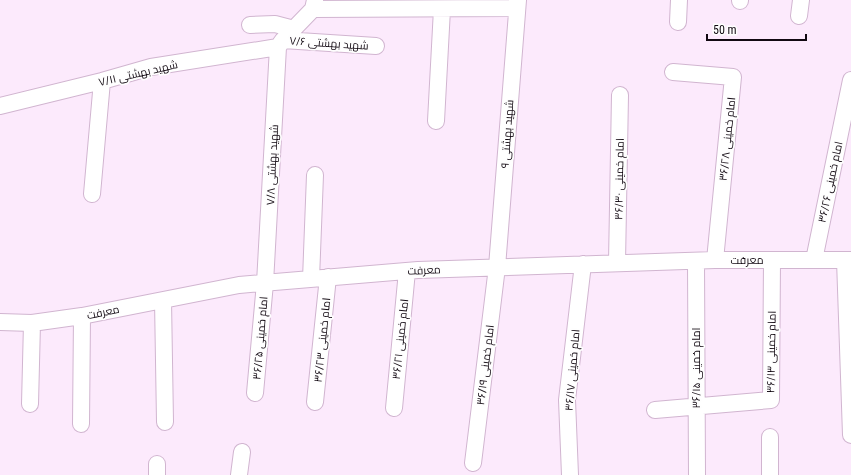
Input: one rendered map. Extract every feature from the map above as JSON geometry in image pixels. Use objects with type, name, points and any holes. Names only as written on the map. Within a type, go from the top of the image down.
[{"type":"street","points":[[678,22],[679,0]]},
{"type":"street","points":[[250,25],[275,24],[285,39],[314,4],[442,9],[517,4]]},
{"type":"street","name":"شهید بهشتی ۹","points":[[497,267],[517,4]]},
{"type":"street","points":[[436,120],[442,9]]},
{"type":"street","name":"شهید بهشتی ۷/۶","points":[[285,39],[376,46]]},
{"type":"street","name":"شهید بهشتی ۷/۱۱","points":[[0,106],[102,81],[151,67],[285,39]]},
{"type":"street","name":"شهید بهشتی ۷/۸","points":[[265,283],[285,39]]},
{"type":"street","name":"امام خمینی ۳۶/۲۸","points":[[673,72],[733,77],[715,260]]},
{"type":"street","name":"امام خمینی ۳۶/۲۶","points":[[814,260],[851,80]]},
{"type":"street","points":[[92,194],[102,81]]},
{"type":"street","name":"امام خمینی ۳۶/۳۰","points":[[617,263],[620,95]]},
{"type":"street","points":[[312,279],[315,175]]},
{"type":"street","name":"معرفت","points":[[0,322],[32,323],[82,316],[239,285],[407,271],[715,260],[848,260]]},
{"type":"street","name":"امام خمینی ۳۶/۱۳","points":[[655,410],[770,400],[772,260]]},
{"type":"street","points":[[848,260],[851,435]]},
{"type":"street","name":"امام خمینی ۳۶/۱۵","points":[[696,261],[697,475]]},
{"type":"street","name":"امام خمینی ۳۶/۱۷","points":[[570,475],[567,400],[583,264]]},
{"type":"street","name":"امام خمینی ۳۶/۱۹","points":[[473,463],[497,267]]},
{"type":"street","name":"امام خمینی ۳۶/۲۱","points":[[394,408],[407,271]]},
{"type":"street","name":"امام خمینی ۳۶/۲۳","points":[[315,402],[328,278]]},
{"type":"street","name":"امام خمینی ۳۶/۲۵","points":[[255,393],[265,283]]},
{"type":"street","points":[[163,300],[165,422]]},
{"type":"street","points":[[81,424],[82,316]]},
{"type":"street","points":[[30,404],[32,323]]},
{"type":"street","points":[[770,437],[770,475]]},
{"type":"street","points":[[239,475],[242,452]]}]
